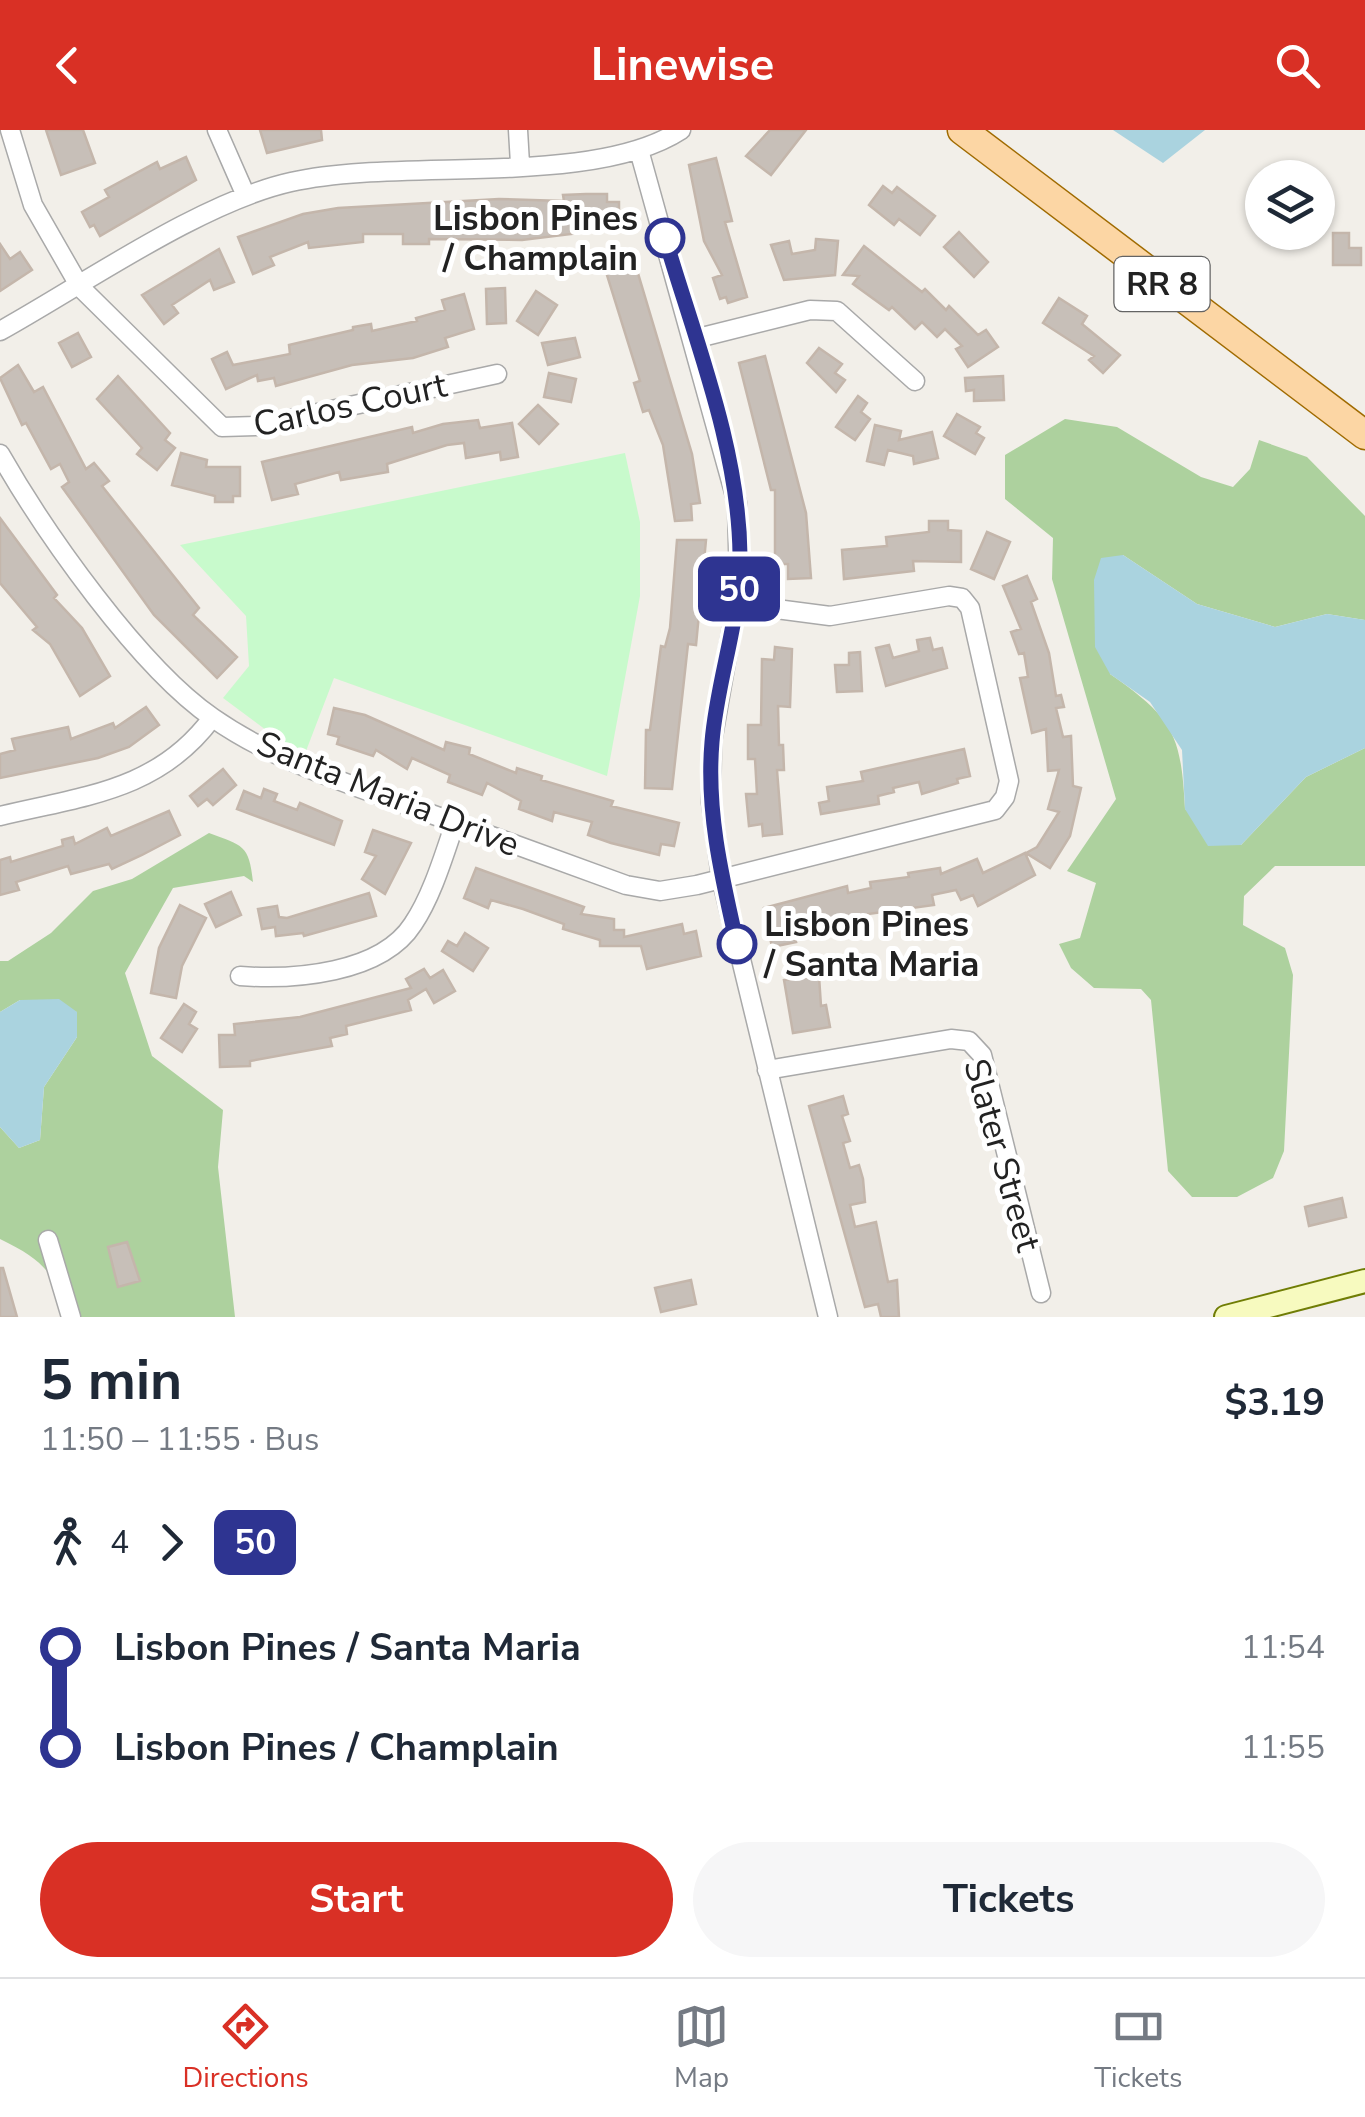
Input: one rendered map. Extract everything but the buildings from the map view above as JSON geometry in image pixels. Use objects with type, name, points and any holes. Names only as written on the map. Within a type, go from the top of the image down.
[{"type":"main road","name":"RR 8","points":[[962,130],[1365,435]]},
{"type":"main road","points":[[1226,1317],[1365,1281]]},
{"type":"street","points":[[10,130],[33,206],[80,287]]},
{"type":"street","points":[[217,130],[246,196]]},
{"type":"street","points":[[518,130],[520,164]]},
{"type":"street","points":[[0,331],[246,196],[338,173],[597,159],[639,150],[681,130]]},
{"type":"street","points":[[639,150],[737,503],[738,604],[712,742],[711,802],[722,878],[828,1317]]},
{"type":"street","name":"Carlos Court","points":[[80,287],[222,428],[258,426],[497,374]]},
{"type":"street","points":[[694,339],[810,310],[838,311],[914,381]]},
{"type":"street","name":"Santa Maria Drive","points":[[0,454],[53,535],[134,643],[172,684],[212,718],[274,754],[626,885],[660,891],[722,878],[995,810],[1005,797],[1009,781],[970,608],[962,598],[949,596],[830,616],[738,604]]},
{"type":"street","points":[[0,816],[123,786],[152,774],[178,756],[212,718]]},
{"type":"street","points":[[240,976],[282,979],[358,962],[390,947],[414,924],[455,823]]},
{"type":"street","name":"Slater Street","points":[[767,1070],[952,1040],[969,1041],[982,1055],[1041,1293]]},
{"type":"street","points":[[48,1240],[71,1317]]},
{"type":"green space","points":[[1065,419],[1117,427],[1201,477],[1233,487],[1250,469],[1259,440],[1307,457],[1365,516],[1365,620],[1327,614],[1275,627],[1197,604],[1123,555],[1110,674],[1148,703],[1170,729],[1180,762],[1185,809],[1241,845],[1306,777],[1365,748],[1365,866],[1275,866],[1244,896],[1243,925],[1285,948],[1293,975],[1284,1151],[1273,1178],[1237,1197],[1192,1197],[1168,1171],[1151,1000],[1141,989],[1094,988],[1071,968],[1059,944],[1080,938],[1096,883],[1067,871],[1116,799],[1052,579],[1053,538],[1005,499],[1005,455]]},
{"type":"green space","points":[[625,453],[640,522],[640,596],[607,776],[334,678],[306,751],[282,742],[223,698],[249,666],[246,616],[180,545]]},
{"type":"green space","points":[[209,833],[242,848],[253,882],[244,876],[173,888],[125,973],[152,1056],[223,1110],[218,1167],[235,1317],[73,1317],[46,1269],[0,1239],[0,1127],[19,1148],[40,1140],[44,1087],[77,1037],[77,1012],[20,1000],[0,1012],[0,961],[8,961],[51,933],[93,891],[132,879]]},
{"type":"water","points":[[1113,130],[1205,130],[1163,163]]},
{"type":"water","points":[[1123,555],[1197,604],[1275,627],[1327,614],[1365,620],[1365,748],[1306,777],[1241,845],[1208,846],[1185,809],[1182,750],[1150,702],[1110,674],[1095,647],[1094,580],[1101,558]]},
{"type":"water","points":[[59,999],[77,1012],[77,1037],[44,1087],[40,1140],[19,1148],[0,1127],[0,1012],[20,1000]]},
{"type":"bus line","name":"50","points":[[665,238],[737,503],[740,587],[712,742],[711,802],[718,859],[737,944]]},
{"type":"place","name":"Lisbon Pines / Champlain","points":[[665,238]]},
{"type":"place","name":"Lisbon Pines / Santa Maria","points":[[737,944]]}]
